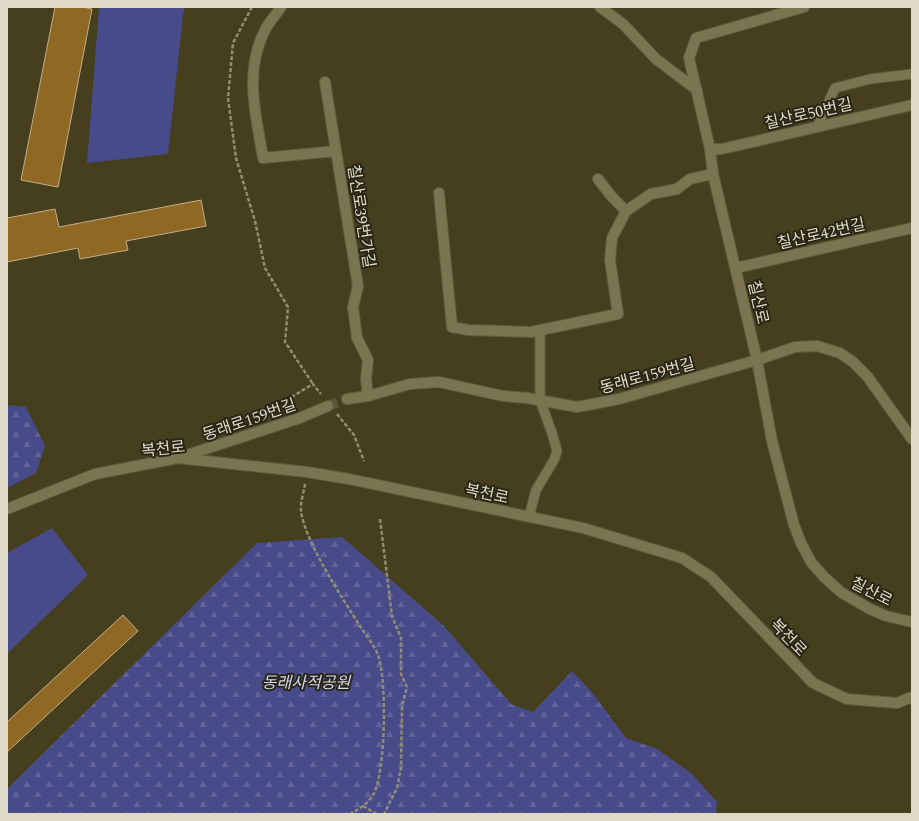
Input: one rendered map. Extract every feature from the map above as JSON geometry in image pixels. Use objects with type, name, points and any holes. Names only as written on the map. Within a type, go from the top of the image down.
[{"type":"street","name":"칠산로39번가길","points":[[281,7],[264,31],[253,61],[252,89],[262,158],[336,151],[358,286],[353,307],[356,338],[368,360],[366,379],[368,396]]},
{"type":"street","points":[[600,7],[623,24],[656,59],[697,90]]},
{"type":"street","name":"칠산로","points":[[804,7],[696,38],[689,58],[710,149],[713,174],[757,360],[772,441],[794,525],[811,562],[824,577],[842,593],[870,610],[886,616],[912,622]]},
{"type":"street","points":[[325,82],[336,151]]},
{"type":"street","name":"칠산로50번길","points":[[710,149],[722,149],[912,105]]},
{"type":"street","points":[[439,193],[452,327],[476,330],[531,332],[618,314],[610,260],[612,238],[626,212],[651,194],[677,189],[690,179],[713,174]]},
{"type":"street","points":[[598,179],[626,212]]},
{"type":"street","name":"칠산로42번길","points":[[736,268],[912,228]]},
{"type":"street","points":[[899,231],[912,234]]},
{"type":"street","name":"동래로159번길","points":[[347,399],[368,396],[395,387],[439,382],[504,396],[540,400],[578,407],[619,399],[757,360],[795,347],[817,346],[840,353],[853,362],[867,376],[912,439]]},
{"type":"street","name":"동래로159번길","points":[[178,458],[300,418],[328,406]]},
{"type":"street","name":"복천로","points":[[7,510],[95,474],[178,458],[307,472],[349,479],[583,528],[682,558],[711,577],[813,683],[846,700],[897,703],[912,697]]},
{"type":"lane","points":[[817,127],[835,88],[870,79],[912,74]]},
{"type":"lane","points":[[529,517],[536,490],[554,460],[557,451],[540,400],[540,330]]},
{"type":"path","points":[[252,7],[233,43],[228,98],[236,158],[255,221],[264,268],[288,307],[285,342],[313,384]]},
{"type":"path","points":[[307,472],[301,510],[309,534],[337,588],[378,654],[382,672],[384,732],[380,767],[374,794],[363,806],[350,814]]},
{"type":"path","points":[[380,519],[392,616],[400,638],[401,674],[407,687],[402,706],[401,768],[397,788],[384,814]]},
{"type":"path","points":[[363,806],[377,814]]},
{"type":"green space","points":[[99,7],[185,7],[168,154],[87,163]]},
{"type":"green space","points":[[7,405],[26,407],[45,446],[36,473],[7,488]]},
{"type":"green space","points":[[52,528],[88,575],[7,654],[7,553]]},
{"type":"green space","name":"동래사적공원","points":[[342,537],[444,626],[511,704],[533,712],[572,671],[591,691],[626,738],[657,749],[691,773],[717,802],[716,814],[7,814],[7,789],[257,543]]},
{"type":"building","points":[[55,7],[82,7],[92,9],[58,187],[21,180]]},
{"type":"building","points":[[201,200],[206,226],[126,241],[128,250],[80,259],[78,248],[7,262],[7,218],[55,209],[59,227]]},
{"type":"building","points":[[123,615],[138,631],[7,752],[7,722]]},
{"type":"tunnel","points":[[328,406],[347,399]]}]
